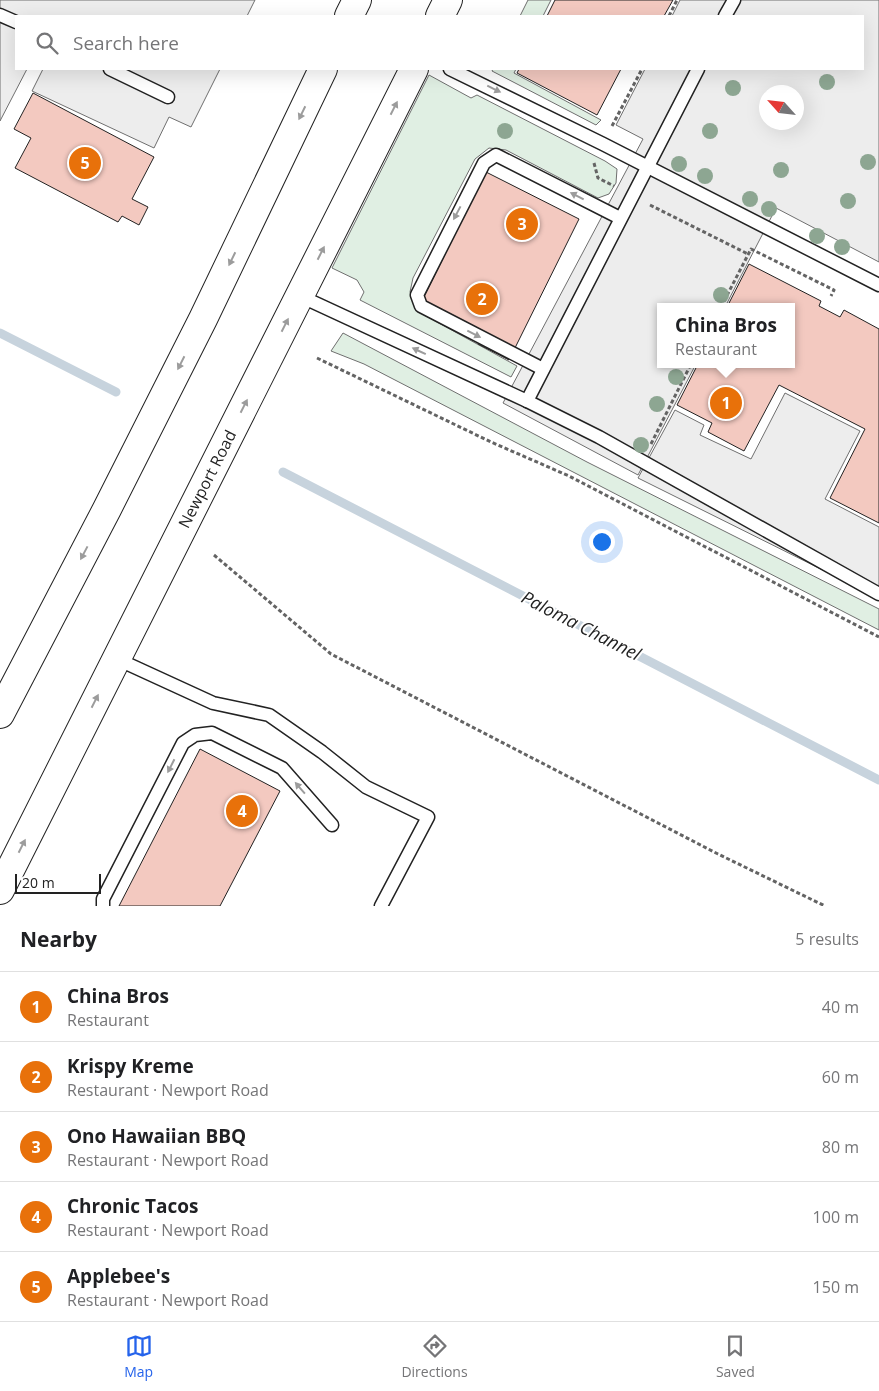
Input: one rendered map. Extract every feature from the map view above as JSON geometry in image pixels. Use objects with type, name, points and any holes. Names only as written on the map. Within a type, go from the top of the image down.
[{"type":"main road","points":[[350,15],[357,0]]},
{"type":"main road","points":[[440,15],[448,0]]},
{"type":"main road","points":[[0,714],[203,319],[323,70]]},
{"type":"main road","name":"Newport Road","points":[[0,890],[413,70]]},
{"type":"lane","points":[[726,15],[734,0]]},
{"type":"lane","points":[[0,15],[15,22]]},
{"type":"lane","points":[[112,70],[168,97]]},
{"type":"lane","points":[[452,70],[879,285]]},
{"type":"lane","points":[[527,401],[646,166],[697,70]]},
{"type":"lane","points":[[543,369],[421,306],[417,295],[449,228],[484,163],[496,155],[620,218]]},
{"type":"lane","points":[[300,296],[527,401],[879,594]]},
{"type":"lane","points":[[117,659],[213,703],[269,715],[322,752],[366,787],[428,817],[381,906]]},
{"type":"lane","points":[[103,906],[103,899],[183,743],[195,735],[212,733],[282,768],[332,825]]},
{"type":"path","points":[[670,15],[677,0]]},
{"type":"path","points":[[594,162],[598,178],[748,254]]},
{"type":"path","points":[[723,303],[752,249],[834,290],[831,296]]},
{"type":"path","points":[[318,358],[482,437],[569,476],[879,637]]},
{"type":"path","points":[[641,462],[690,368]]},
{"type":"path","points":[[214,555],[331,654],[718,854],[825,906]]},
{"type":"green space","points":[[528,0],[551,0],[544,15],[520,15]]},
{"type":"green space","points":[[516,70],[514,73],[601,120],[596,125],[492,71]]},
{"type":"green space","points":[[429,75],[471,98],[477,95],[617,169],[616,183],[609,194],[598,198],[506,150],[489,148],[475,159],[413,278],[410,292],[417,311],[517,366],[511,377],[360,300],[364,292],[357,280],[332,268]]},
{"type":"green space","points":[[343,333],[587,462],[879,609],[879,630],[364,364],[331,351]]},
{"type":"shaded area","points":[[0,0],[255,0],[248,15],[15,15],[15,70],[26,70],[0,121]]},
{"type":"shaded area","points":[[680,0],[879,0],[879,262],[776,208],[727,303],[657,303],[657,368],[694,368],[638,475],[503,403],[643,139],[616,125],[644,70],[864,70],[864,15],[672,15]]},
{"type":"shaded area","points":[[42,70],[220,70],[191,127],[169,117],[154,148],[32,91]]},
{"type":"shaded area","points":[[785,393],[860,431],[825,499],[879,527],[879,598],[638,478],[675,410],[704,425],[700,435],[751,459]]},
{"type":"building","points":[[555,0],[673,0],[665,15],[548,15]]},
{"type":"building","points":[[518,70],[620,70],[597,115],[517,73]]},
{"type":"building","points":[[33,93],[154,157],[132,199],[148,207],[139,225],[122,216],[118,222],[15,168],[31,138],[14,129]]},
{"type":"building","points":[[486,172],[579,219],[509,360],[478,344],[482,334],[421,303]]},
{"type":"building","points":[[749,264],[821,301],[819,306],[840,317],[844,310],[879,329],[879,523],[830,498],[865,429],[779,385],[744,451],[708,432],[712,423],[677,405],[696,368],[795,368],[795,303],[729,303]]},
{"type":"building","points":[[200,749],[280,791],[220,906],[119,906]]},
{"type":"waterway","name":"Paloma Channel","points":[[0,333],[116,392]]},
{"type":"waterway","name":"Paloma Channel","points":[[283,472],[879,780]]},
{"type":"place","name":"Applebee's","points":[[85,163]]},
{"type":"place","name":"Ono Hawaiian BBQ","points":[[522,224]]},
{"type":"place","name":"Krispy Kreme","points":[[482,299]]},
{"type":"place","name":"China Bros","points":[[726,403]]},
{"type":"place","name":"Chronic Tacos","points":[[242,811]]}]
